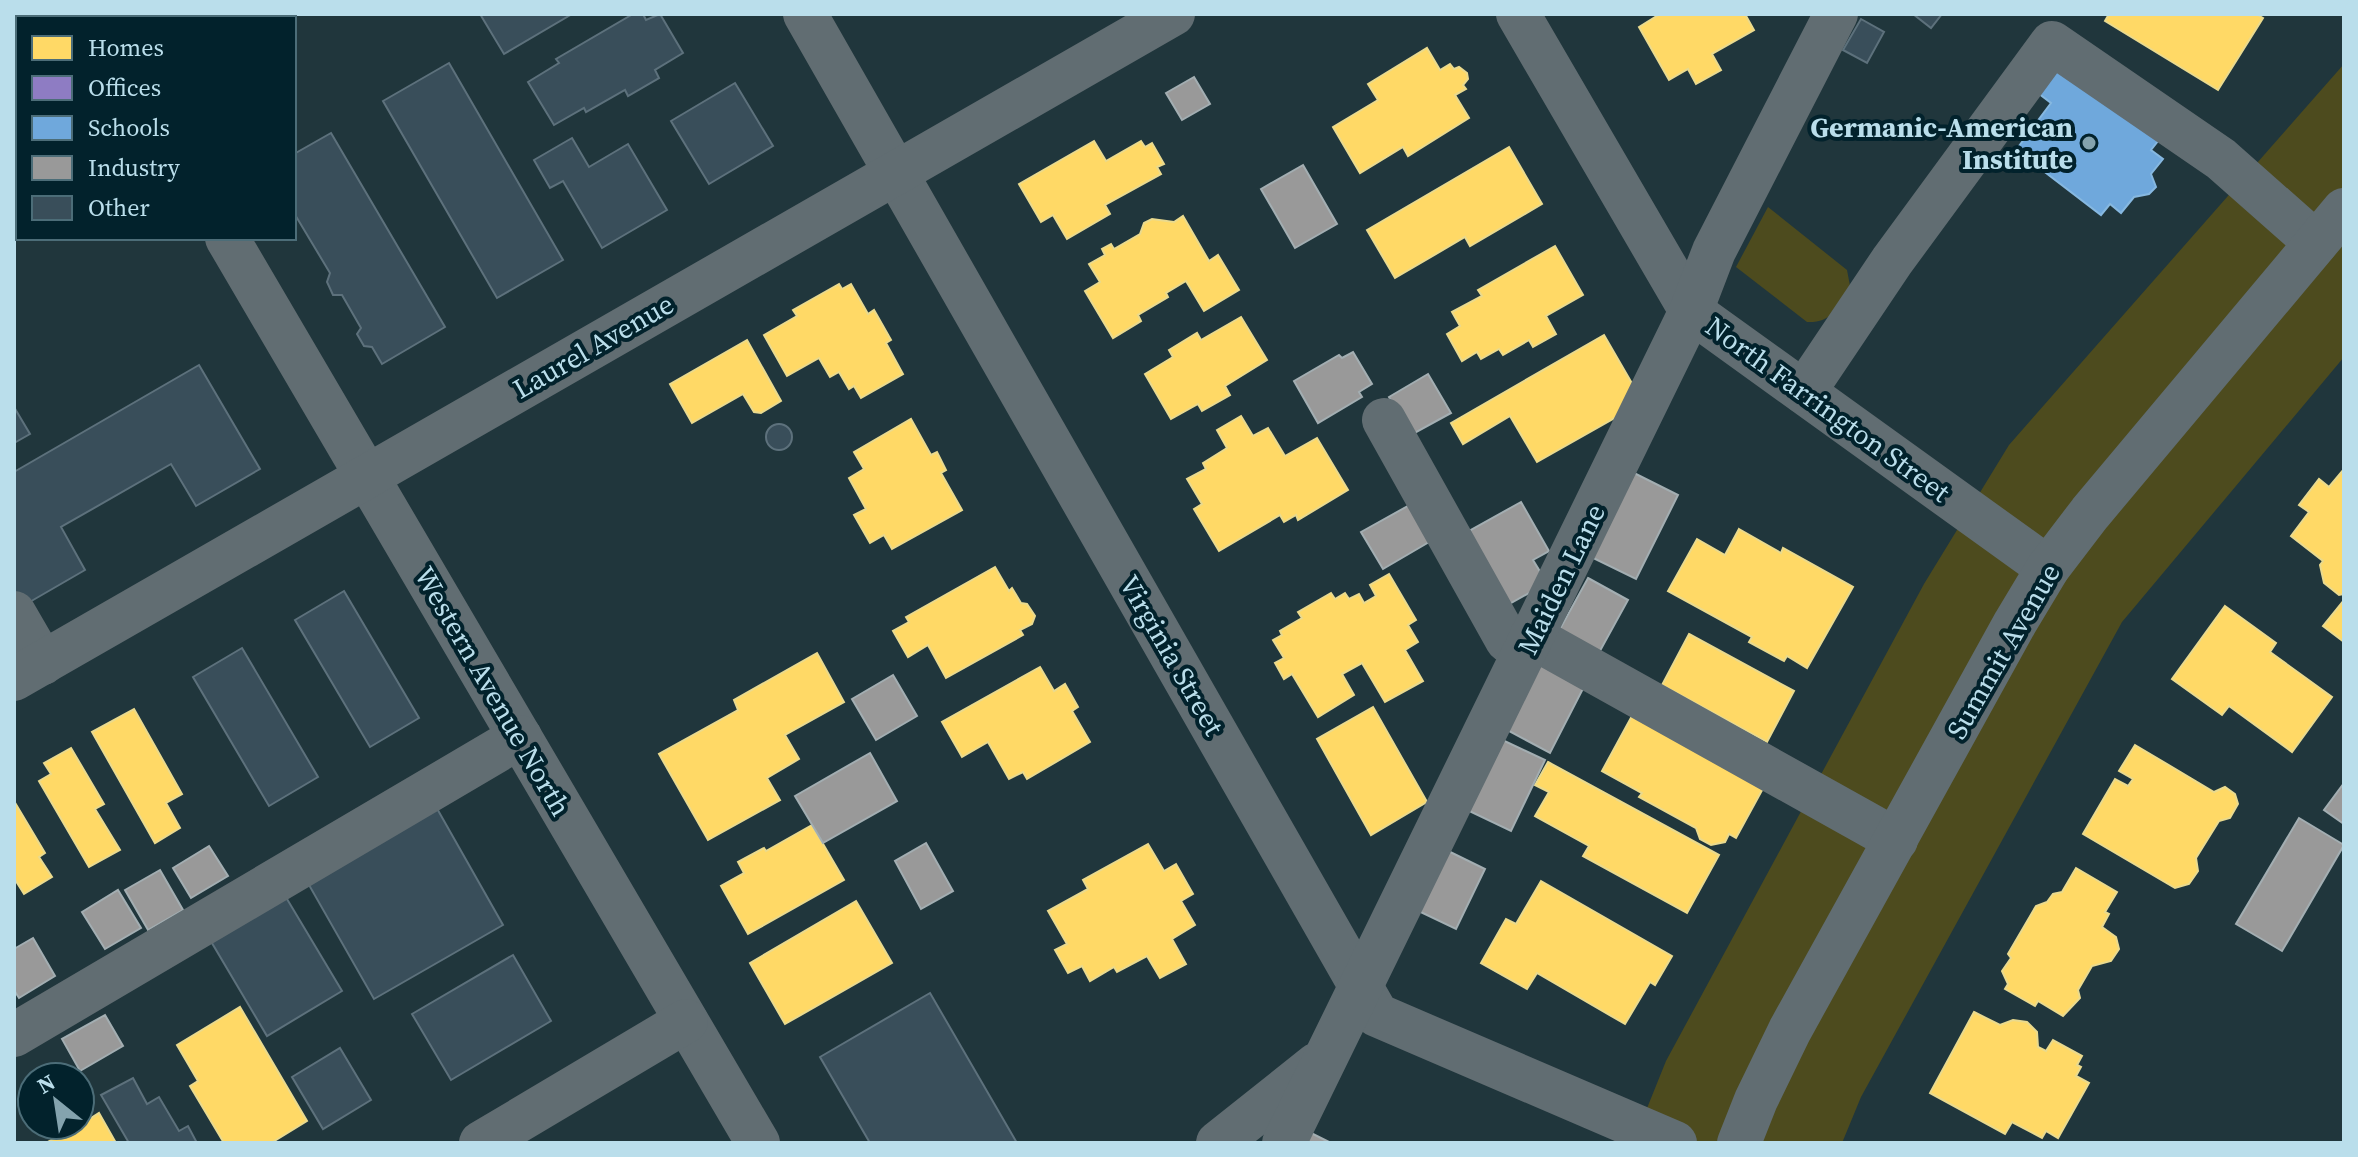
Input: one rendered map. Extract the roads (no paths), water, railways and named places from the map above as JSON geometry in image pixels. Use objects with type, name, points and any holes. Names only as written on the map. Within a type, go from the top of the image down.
[{"type":"street","name":"Virginia Street","points":[[805,14],[1377,1015],[1675,1143]]},
{"type":"street","name":"Laurel Avenue","points":[[28,671],[1173,14]]},
{"type":"street","name":"North Farrington Street","points":[[1518,14],[1691,311],[2048,568]]},
{"type":"street","name":"Maiden Lane","points":[[1284,1143],[1691,311],[1714,251],[1836,14]]},
{"type":"street","points":[[1804,392],[1892,261],[2052,43],[2221,159],[2316,243]]},
{"type":"street","name":"Summit Avenue","points":[[1739,1143],[1790,1030],[2048,568],[2090,513],[2344,210]]},
{"type":"street","name":"Western Avenue North","points":[[228,240],[758,1143]]},
{"type":"street","points":[[1384,420],[1507,640],[1543,643],[1896,840]]},
{"type":"street","points":[[14,613],[28,671]]},
{"type":"street","points":[[14,1035],[520,737]]},
{"type":"street","points":[[481,1143],[686,1021]]},
{"type":"street","points":[[1218,1143],[1326,1057]]},
{"type":"place","name":"Germanic-American Institute","points":[[2089,143]]}]
